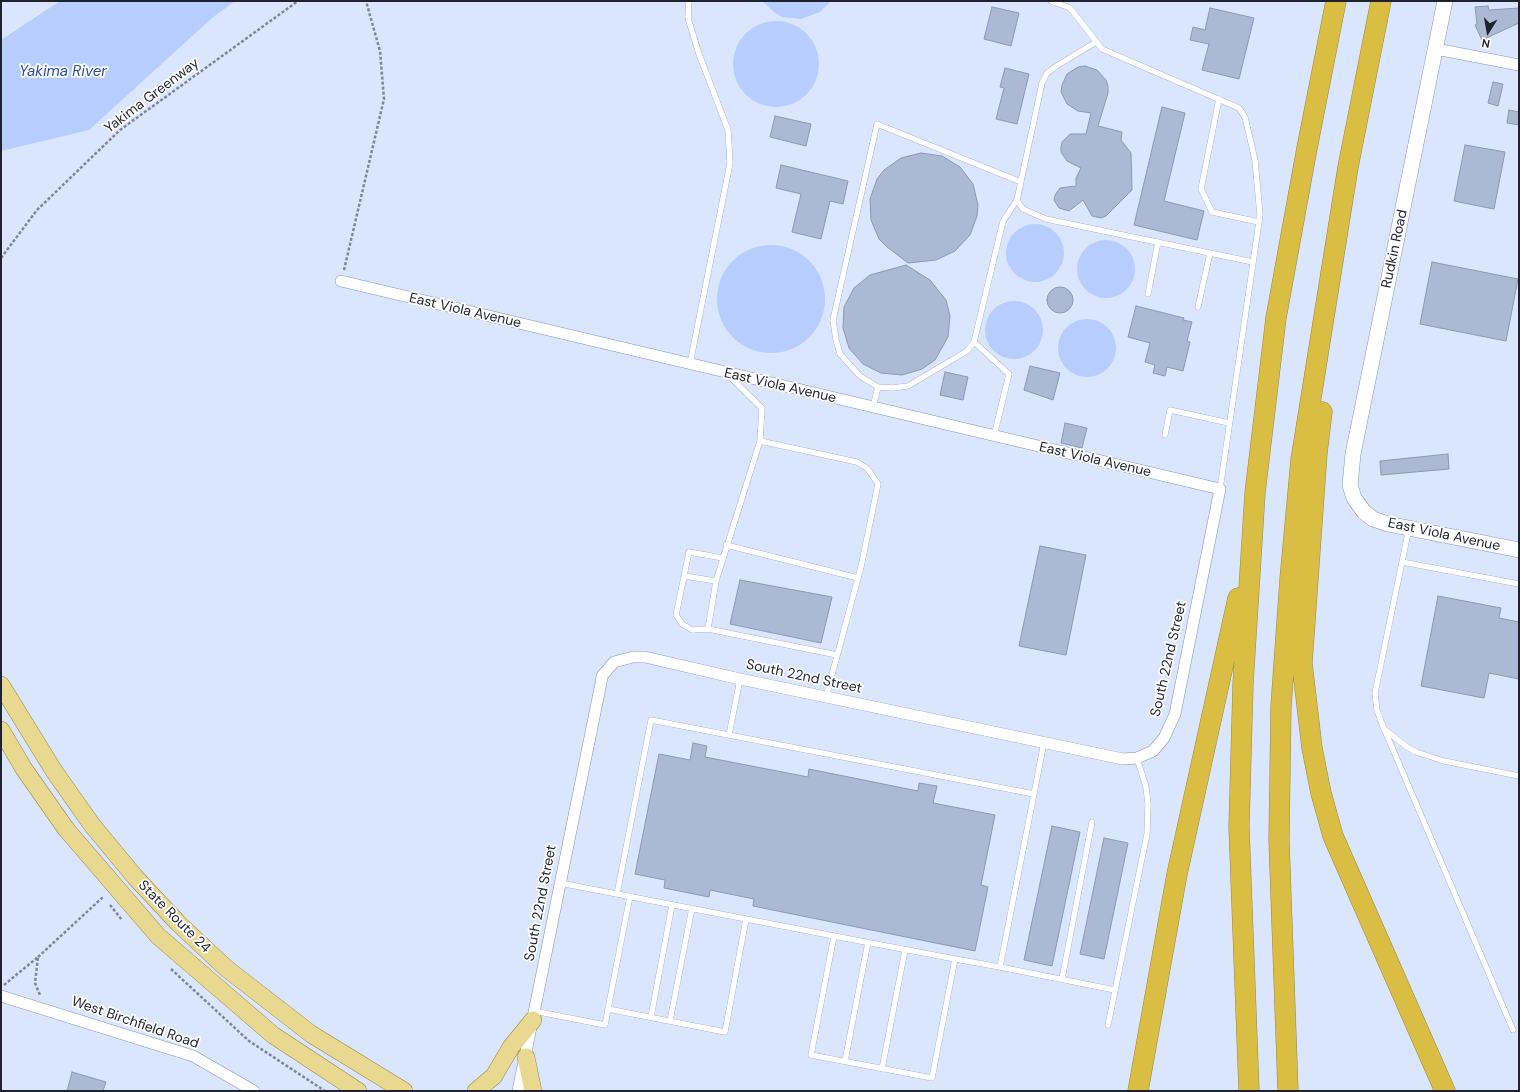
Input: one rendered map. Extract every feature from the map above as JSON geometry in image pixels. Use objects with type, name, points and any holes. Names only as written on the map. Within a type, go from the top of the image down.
[{"type":"highway","points":[[1138,1091],[1177,874],[1234,617],[1255,493],[1276,318],[1336,1]]},
{"type":"highway","points":[[1288,1091],[1279,840],[1280,706],[1301,460],[1348,167],[1380,1]]},
{"type":"highway","points":[[1348,167],[1343,260],[1316,453],[1302,663],[1312,748],[1321,793],[1333,836],[1445,1091]]},
{"type":"highway","points":[[1249,1091],[1239,827],[1243,684],[1255,493]]},
{"type":"main road","name":"State Route 24","points":[[1,685],[54,771],[92,825],[135,877],[178,923],[226,968],[311,1034],[404,1091]]},
{"type":"main road","name":"State Route 24","points":[[1,730],[24,768],[66,829],[158,936],[273,1035],[358,1091]]},
{"type":"main road","points":[[476,1091],[494,1076],[511,1047],[534,1016]]},
{"type":"main road","points":[[526,1057],[533,1091]]},
{"type":"street","name":"Rudkin Road","points":[[1354,498],[1350,485],[1353,454],[1446,1]]},
{"type":"street","points":[[1436,49],[1519,65]]},
{"type":"street","name":"East Viola Avenue","points":[[341,281],[1220,489]]},
{"type":"street","name":"South 22nd Street","points":[[518,1091],[601,683],[606,671],[614,662],[633,657],[646,657],[740,679],[1123,759],[1137,758],[1153,751],[1164,738],[1174,714],[1220,489]]},
{"type":"street","name":"East Viola Avenue","points":[[1354,498],[1364,512],[1373,519],[1409,528],[1519,550]]},
{"type":"street","name":"West Birchfield Road","points":[[1,996],[193,1056],[254,1091]]},
{"type":"lane","points":[[689,1],[688,18],[699,54],[728,130],[730,163],[690,364]]},
{"type":"lane","points":[[1050,1],[1070,8],[1102,49],[1239,108],[1245,117],[1255,160],[1260,215],[1220,489]]},
{"type":"lane","points":[[1021,182],[877,124],[833,320],[840,354],[860,376],[878,386],[892,388],[908,386],[968,351],[974,342],[1003,221],[1017,200],[1021,182],[1042,83],[1047,73],[1096,42]]},
{"type":"lane","points":[[1219,99],[1201,189],[1212,212],[1259,222]]},
{"type":"lane","points":[[1017,200],[1023,209],[1046,219],[1253,262]]},
{"type":"lane","points":[[1148,294],[1158,242]]},
{"type":"lane","points":[[1198,307],[1210,253]]},
{"type":"lane","points":[[974,342],[1009,374],[994,436]]},
{"type":"lane","points":[[708,628],[716,581],[726,545],[760,441],[762,408],[726,373]]},
{"type":"lane","points":[[873,407],[878,386]]},
{"type":"lane","points":[[1165,435],[1170,410],[1229,423]]},
{"type":"lane","points":[[760,441],[857,462],[868,469],[878,484],[858,578],[826,697]]},
{"type":"lane","points":[[1409,528],[1375,693],[1377,710],[1513,1030]]},
{"type":"lane","points":[[726,545],[858,578]]},
{"type":"lane","points":[[723,558],[689,552],[676,615],[682,624],[692,630],[708,628],[837,655]]},
{"type":"lane","points":[[1402,562],[1519,584]]},
{"type":"lane","points":[[684,576],[716,581]]},
{"type":"lane","points":[[729,735],[740,679]]},
{"type":"lane","points":[[617,894],[650,720],[1034,794]]},
{"type":"lane","points":[[1384,729],[1416,752],[1444,761],[1519,776]]},
{"type":"lane","points":[[1000,967],[1044,742]]},
{"type":"lane","points":[[1108,1025],[1147,834],[1148,804],[1146,787],[1137,758]]},
{"type":"lane","points":[[1062,979],[1092,822]]},
{"type":"lane","points":[[560,883],[1115,990]]},
{"type":"lane","points":[[534,1016],[605,1025],[630,896]]},
{"type":"lane","points":[[650,1017],[672,904]]},
{"type":"lane","points":[[670,1021],[692,908]]},
{"type":"lane","points":[[608,1009],[725,1032],[746,919]]},
{"type":"lane","points":[[834,936],[811,1055],[882,1069],[932,1078],[955,959]]},
{"type":"lane","points":[[845,1061],[868,942]]},
{"type":"lane","points":[[882,1069],[905,950]]},
{"type":"path","name":"Yakima Greenway","points":[[1,258],[37,210],[120,130],[298,1]]},
{"type":"path","points":[[341,281],[384,99],[380,52],[366,1]]},
{"type":"path","points":[[1,988],[38,957],[103,897]]},
{"type":"path","points":[[38,957],[35,983],[45,1009]]},
{"type":"water","name":"Yakima River","points":[[60,1],[235,1],[212,18],[89,130],[1,151],[1,40]]},
{"type":"water","points":[[762,1],[831,1],[820,12],[801,19],[782,17]]},
{"type":"water","points":[[776,21],[792,25],[806,34],[815,48],[819,64],[815,80],[806,94],[792,103],[776,107],[760,103],[746,94],[737,80],[733,64],[737,48],[746,34],[760,25]]},
{"type":"water","points":[[1029,224],[1041,224],[1056,232],[1064,247],[1064,259],[1056,274],[1041,282],[1029,282],[1014,274],[1006,259],[1006,247],[1014,232]]},
{"type":"water","points":[[1100,240],[1112,240],[1127,248],[1135,263],[1135,275],[1127,290],[1112,298],[1100,298],[1085,290],[1077,275],[1077,263],[1085,248]]},
{"type":"water","points":[[771,245],[792,249],[809,261],[821,278],[825,299],[821,320],[809,337],[792,349],[771,353],[750,349],[733,337],[721,320],[717,299],[721,278],[733,261],[750,249]]},
{"type":"water","points":[[1008,301],[1020,301],[1035,309],[1043,324],[1043,336],[1035,351],[1020,359],[1008,359],[993,351],[985,336],[985,324],[993,309]]},
{"type":"water","points":[[1081,319],[1093,319],[1108,327],[1116,342],[1116,354],[1108,369],[1093,377],[1081,377],[1066,369],[1058,354],[1058,342],[1066,327]]},
{"type":"building","points":[[1488,6],[1489,10],[1519,8],[1519,23],[1482,40],[1475,25],[1477,24],[1475,7]]},
{"type":"building","points":[[992,7],[1019,13],[1011,46],[984,39]]},
{"type":"building","points":[[1210,8],[1254,18],[1239,79],[1202,70],[1209,44],[1190,40],[1193,27],[1205,30]]},
{"type":"building","points":[[1085,66],[1097,70],[1106,80],[1108,86],[1108,93],[1098,126],[1122,132],[1121,140],[1131,153],[1132,190],[1106,216],[1101,218],[1092,216],[1083,200],[1069,211],[1059,208],[1054,200],[1055,195],[1060,188],[1076,186],[1076,178],[1081,168],[1067,161],[1061,152],[1061,147],[1062,142],[1070,134],[1086,134],[1091,113],[1078,111],[1067,104],[1061,92],[1062,85],[1067,74],[1078,67]]},
{"type":"building","points":[[1005,68],[1029,74],[1017,124],[996,119],[1004,88],[1000,87]]},
{"type":"building","points":[[1493,82],[1503,84],[1498,106],[1488,103]]},
{"type":"building","points":[[1162,107],[1185,113],[1164,201],[1204,211],[1197,240],[1134,225]]},
{"type":"building","points":[[1509,110],[1519,112],[1519,125],[1507,123]]},
{"type":"building","points":[[775,116],[811,124],[806,146],[770,137]]},
{"type":"building","points":[[1465,145],[1505,152],[1494,209],[1454,201]]},
{"type":"building","points":[[921,153],[942,156],[960,167],[973,184],[978,205],[977,216],[970,235],[955,251],[936,260],[908,263],[879,239],[871,220],[870,199],[877,179],[884,170],[901,158]]},
{"type":"building","points":[[781,165],[848,181],[843,204],[830,201],[821,239],[792,232],[801,194],[776,188]]},
{"type":"building","points":[[1432,262],[1518,279],[1506,341],[1420,324]]},
{"type":"building","points":[[906,265],[930,280],[946,300],[950,316],[948,337],[935,360],[922,369],[902,375],[881,373],[863,364],[849,348],[843,328],[844,307],[854,288],[870,275]]},
{"type":"building","points":[[1060,287],[1069,291],[1073,300],[1069,309],[1060,313],[1051,309],[1047,300],[1051,291]]},
{"type":"building","points":[[1136,306],[1184,318],[1183,320],[1192,322],[1187,341],[1190,342],[1183,371],[1167,367],[1165,376],[1153,373],[1155,365],[1145,362],[1150,343],[1128,337]]},
{"type":"building","points":[[1030,366],[1060,373],[1053,400],[1024,390]]},
{"type":"building","points":[[945,372],[968,377],[963,400],[940,395]]},
{"type":"building","points":[[1065,423],[1087,428],[1082,448],[1061,443]]},
{"type":"building","points":[[1448,454],[1449,469],[1381,475],[1380,461]]},
{"type":"building","points":[[1040,546],[1086,555],[1066,655],[1019,646]]},
{"type":"building","points":[[740,580],[832,597],[821,643],[730,624]]},
{"type":"building","points":[[1438,596],[1501,608],[1499,618],[1519,622],[1519,679],[1489,673],[1484,698],[1421,686]]},
{"type":"building","points":[[693,743],[707,746],[705,757],[808,777],[809,769],[918,791],[919,783],[937,786],[933,803],[995,815],[981,885],[988,887],[975,951],[753,906],[754,899],[710,890],[709,897],[664,888],[665,880],[635,874],[659,754],[690,760]]},
{"type":"building","points":[[1052,826],[1080,832],[1052,966],[1024,960]]},
{"type":"building","points":[[1104,838],[1128,843],[1104,959],[1080,954]]},
{"type":"building","points":[[72,1072],[106,1082],[103,1091],[67,1091]]}]
